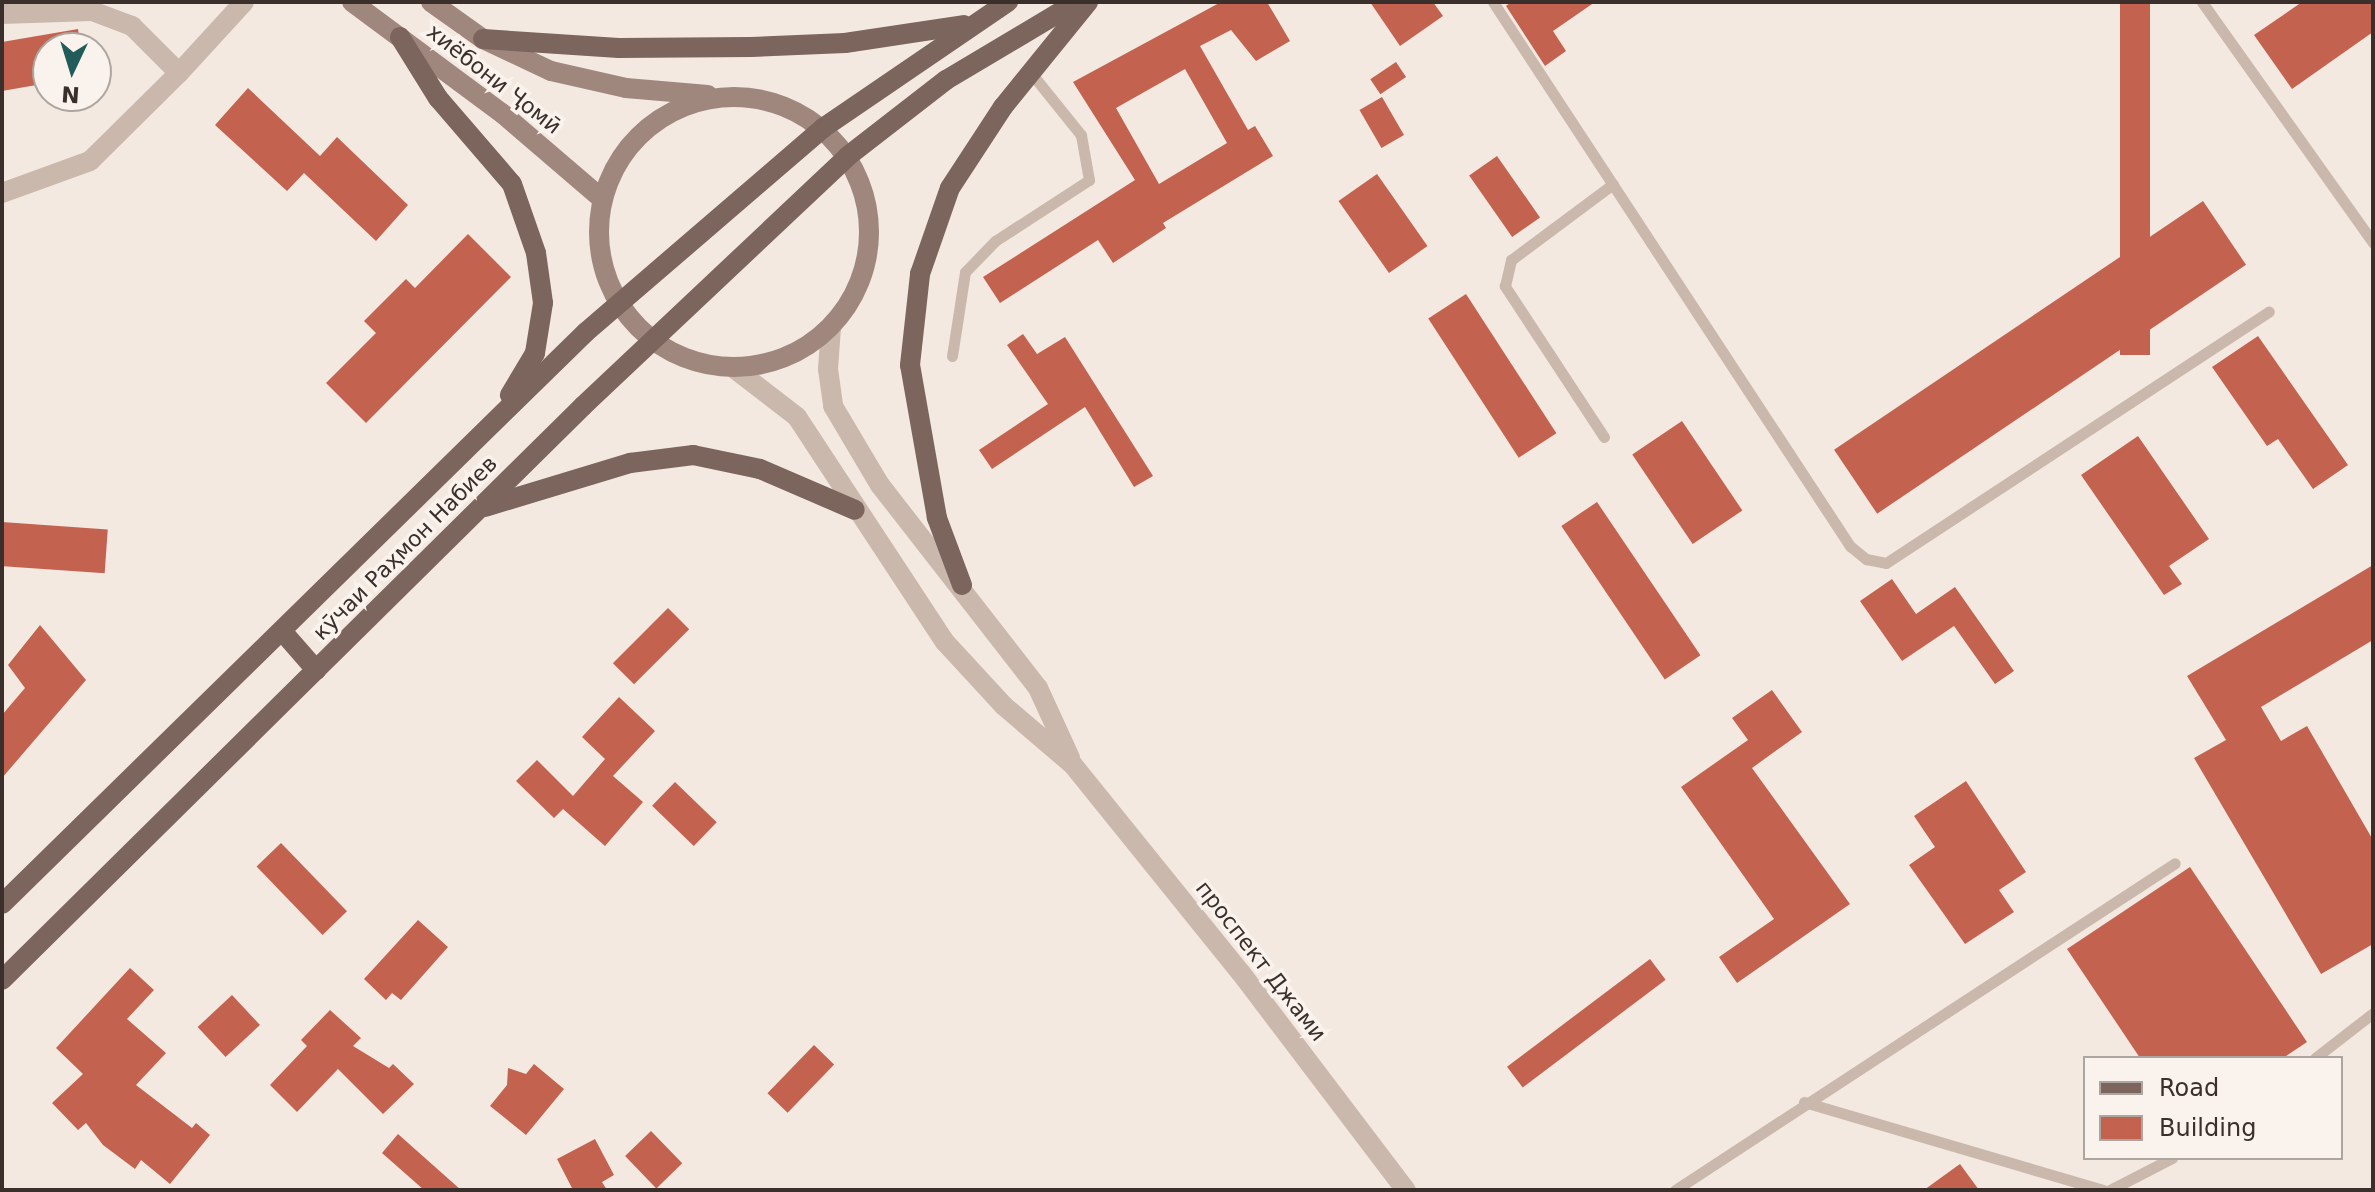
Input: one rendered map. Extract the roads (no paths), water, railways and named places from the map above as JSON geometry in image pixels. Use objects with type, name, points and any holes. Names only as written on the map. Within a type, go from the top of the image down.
[{"type":"main road","name":"хиёбони Ҷомӣ","points":[[352,2],[503,114],[602,199]]},
{"type":"main road","name":"хиёбони Ҷомӣ","points":[[431,2],[483,39],[551,71],[626,88],[773,101],[823,128],[848,156]]},
{"type":"main road","points":[[483,39],[619,48],[845,43],[968,24],[1008,2]]},
{"type":"main road","name":"кӯчаи Раҳмон Набиев","points":[[2,980],[478,510],[848,156],[946,80],[1077,2]]},
{"type":"main road","points":[[962,585],[937,518],[911,379],[920,274],[950,188],[1003,107],[1088,2]]},
{"type":"main road","name":"кӯчаи Раҳмон Набиев","points":[[2,904],[496,420],[619,306],[823,128],[968,24]]},
{"type":"main road","points":[[400,37],[438,98],[512,184],[536,253],[543,303],[535,353],[496,420]]},
{"type":"main road","points":[[716,96],[663,115],[621,153],[602,199],[599,258],[619,306],[652,342],[692,362],[735,369],[788,358],[831,328],[864,275],[870,214],[848,156]]},
{"type":"main road","points":[[478,510],[630,463],[693,455],[760,469],[855,510]]},
{"type":"main road","points":[[282,631],[316,670]]},
{"type":"street","points":[[2,193],[90,161],[179,73],[244,2]]},
{"type":"street","points":[[2,14],[92,11],[132,26],[179,73]]},
{"type":"street","points":[[831,328],[828,369],[833,406],[880,485],[962,585],[1038,688],[1073,765]]},
{"type":"street","points":[[735,369],[797,417],[855,510],[945,642],[1004,706],[1073,765]]},
{"type":"street","name":"проспект Джами","points":[[1073,765],[1241,973],[1406,1190]]},
{"type":"lane","points":[[1493,2],[1850,546],[1866,559],[1886,563],[2269,311]]},
{"type":"lane","points":[[2202,2],[2373,243]]},
{"type":"lane","points":[[952,356],[965,272],[995,241],[1089,180],[1081,135],[1032,74]]},
{"type":"lane","points":[[1604,437],[1505,286],[1511,260],[1613,184]]},
{"type":"lane","points":[[1675,1190],[1804,1102],[2175,863]]},
{"type":"lane","points":[[2318,1056],[2373,1013]]},
{"type":"lane","points":[[1804,1102],[2103,1190]]},
{"type":"lane","points":[[2110,1190],[2168,1160]]}]
